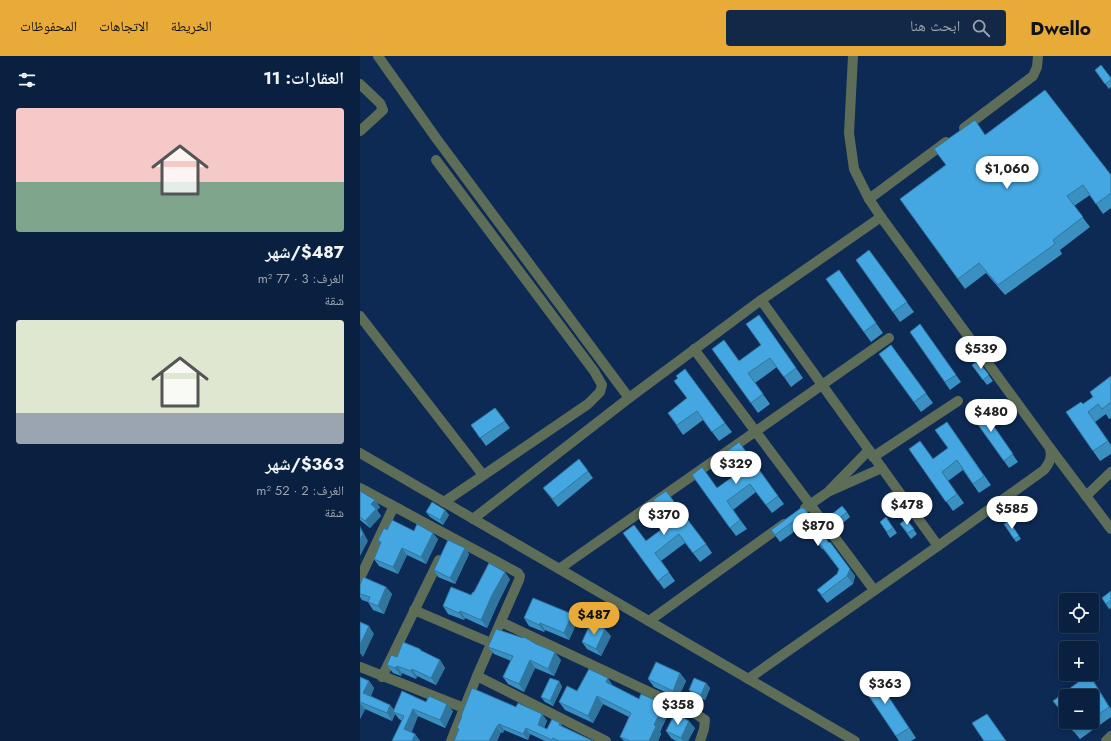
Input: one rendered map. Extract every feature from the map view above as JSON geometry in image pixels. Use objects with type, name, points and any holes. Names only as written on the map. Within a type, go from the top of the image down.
[{"type":"street","points":[[378,56],[436,138],[629,398]]},
{"type":"street","points":[[853,56],[849,132],[854,169],[869,199],[1050,448],[1111,529]]},
{"type":"street","points":[[869,199],[1033,76],[1037,67],[1038,56]]},
{"type":"street","points":[[360,84],[380,103],[383,110],[360,131]]},
{"type":"street","points":[[436,160],[594,371],[602,385],[600,392],[588,404],[444,502]]},
{"type":"street","points":[[473,519],[694,349],[761,300],[881,217]]},
{"type":"street","points":[[761,300],[938,546]]},
{"type":"street","points":[[360,316],[483,475]]},
{"type":"street","points":[[559,569],[889,338]]},
{"type":"street","points":[[694,349],[874,590]]},
{"type":"street","points":[[649,621],[828,492],[871,453],[958,401]]},
{"type":"street","points":[[748,678],[938,546],[1044,470],[1050,462],[1052,456],[1050,448]]},
{"type":"street","points":[[360,453],[855,741]]},
{"type":"street","points":[[828,492],[882,468]]},
{"type":"street","points":[[1086,496],[1111,472]]},
{"type":"street","points":[[360,488],[399,509],[447,544],[518,573],[520,576],[451,741]]},
{"type":"street","points":[[360,578],[392,510],[395,508],[399,509]]},
{"type":"street","points":[[382,677],[447,544]]},
{"type":"street","points":[[414,610],[491,643]]},
{"type":"street","points":[[501,622],[696,714],[705,720],[700,741]]},
{"type":"street","points":[[360,667],[382,677],[464,708]]},
{"type":"street","points":[[477,676],[606,741]]},
{"type":"street","points":[[1106,741],[1111,736]]},
{"type":"building","points":[[1101,65],[1111,78],[1111,80],[1105,84],[1095,70]]},
{"type":"building","points":[[1045,90],[1111,175],[1111,193],[1096,204],[1083,185],[1067,196],[1083,217],[1053,240],[1055,244],[998,285],[979,263],[958,279],[900,199],[946,165],[934,149],[975,120],[985,135]]},
{"type":"building","points":[[869,250],[907,302],[893,312],[856,260]]},
{"type":"building","points":[[839,270],[876,323],[864,332],[826,279]]},
{"type":"building","points":[[759,315],[796,368],[784,377],[770,358],[748,373],[763,394],[751,403],[712,349],[724,340],[739,361],[761,345],[746,324]]},
{"type":"building","points":[[920,324],[956,375],[945,382],[910,332]]},
{"type":"building","points":[[891,345],[926,393],[914,402],[879,354]]},
{"type":"building","points":[[978,361],[989,375],[983,380],[972,365]]},
{"type":"building","points":[[685,369],[725,423],[712,432],[697,411],[677,425],[668,413],[687,398],[674,381],[678,378],[676,376]]},
{"type":"building","points":[[1111,376],[1111,402],[1102,409],[1098,404],[1088,412],[1108,441],[1093,451],[1066,412],[1081,402],[1083,404],[1093,397],[1090,392]]},
{"type":"building","points":[[979,405],[1013,454],[1004,461],[969,412]]},
{"type":"building","points":[[495,408],[505,421],[480,438],[471,425]]},
{"type":"building","points":[[947,422],[984,476],[973,484],[957,460],[942,472],[957,494],[946,502],[909,449],[920,441],[933,459],[948,448],[935,430]]},
{"type":"building","points":[[739,442],[778,496],[766,505],[750,484],[727,501],[740,520],[730,528],[692,475],[702,467],[717,488],[741,471],[726,452]]},
{"type":"building","points":[[579,459],[588,471],[553,499],[543,488]]},
{"type":"building","points":[[360,491],[375,500],[371,504],[376,509],[365,521],[360,517]]},
{"type":"building","points":[[666,491],[706,544],[693,553],[679,534],[655,553],[669,572],[658,581],[623,533],[634,525],[646,541],[670,523],[653,500]]},
{"type":"building","points":[[432,502],[445,510],[440,520],[426,512]]},
{"type":"building","points":[[842,506],[847,512],[836,521],[831,515]]},
{"type":"building","points":[[801,508],[804,508],[850,569],[847,576],[822,595],[817,590],[837,574],[839,569],[818,541],[817,542],[799,517],[775,535],[771,530]]},
{"type":"building","points":[[886,517],[893,528],[887,532],[880,522]]},
{"type":"building","points":[[906,519],[914,529],[908,533],[900,524]]},
{"type":"building","points":[[392,520],[414,531],[417,524],[433,533],[421,557],[402,548],[393,567],[374,559],[381,542],[378,540],[384,528],[387,530]]},
{"type":"building","points":[[1009,521],[1019,536],[1014,539],[1004,524]]},
{"type":"building","points":[[360,528],[363,534],[360,540]]},
{"type":"building","points":[[448,540],[465,548],[450,578],[434,570]]},
{"type":"building","points":[[489,563],[505,572],[492,595],[481,620],[443,606],[451,587],[471,595]]},
{"type":"building","points":[[363,577],[386,587],[378,606],[368,602],[370,597],[360,594],[360,585]]},
{"type":"building","points":[[1111,591],[1111,600],[1106,604],[1102,598]]},
{"type":"building","points":[[533,598],[572,614],[564,633],[540,623],[539,625],[524,618]]},
{"type":"building","points":[[360,622],[369,626],[360,645]]},
{"type":"building","points":[[591,622],[605,629],[596,649],[582,642]]},
{"type":"building","points":[[496,629],[523,638],[524,637],[555,652],[548,669],[530,660],[519,684],[503,677],[513,656],[488,647]]},
{"type":"building","points":[[403,642],[440,660],[431,678],[412,669],[411,671],[397,666],[395,668],[387,665],[391,655],[397,657]]},
{"type":"building","points":[[656,662],[680,673],[673,691],[648,679]]},
{"type":"building","points":[[589,669],[608,678],[606,682],[639,699],[641,694],[664,704],[654,725],[656,726],[649,741],[630,741],[620,737],[631,713],[597,696],[588,716],[559,702],[567,686],[577,691]]},
{"type":"building","points":[[874,675],[909,728],[896,736],[860,683]]},
{"type":"building","points":[[360,677],[369,681],[363,693],[390,705],[387,713],[360,702]]},
{"type":"building","points":[[550,678],[559,681],[550,701],[541,697]]},
{"type":"building","points":[[694,678],[706,683],[701,695],[689,690]]},
{"type":"building","points":[[1080,681],[1093,681],[1098,689],[1069,689]]},
{"type":"building","points":[[472,688],[516,707],[518,703],[542,714],[538,725],[547,729],[552,719],[560,723],[559,725],[593,741],[559,741],[553,738],[552,740],[526,728],[523,734],[499,724],[489,741],[454,741],[459,729],[457,728],[461,716]]},
{"type":"building","points":[[1099,690],[1109,707],[1099,714]]},
{"type":"building","points":[[402,691],[426,702],[429,696],[447,704],[440,720],[413,709],[404,729],[415,734],[412,741],[392,741],[404,716],[393,712]]},
{"type":"building","points":[[1059,696],[1059,708],[1053,701]]},
{"type":"building","points":[[675,713],[689,721],[681,738],[666,731]]},
{"type":"building","points":[[987,714],[1006,741],[984,741],[972,723]]}]
